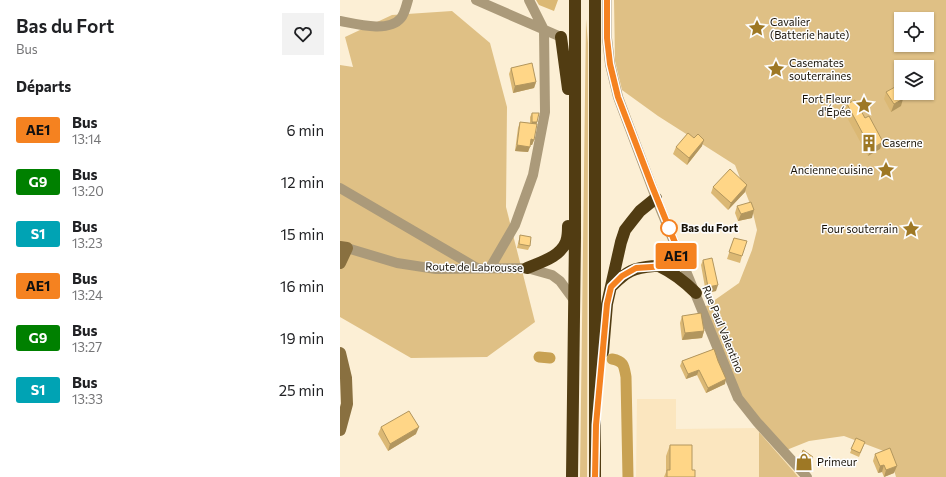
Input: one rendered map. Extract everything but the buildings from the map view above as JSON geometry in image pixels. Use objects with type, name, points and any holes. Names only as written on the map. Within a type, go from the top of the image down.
[{"type":"highway","points":[[572,477],[575,193],[575,0]]},
{"type":"highway","points":[[595,0],[595,477]]},
{"type":"highway","points":[[561,37],[575,154]]},
{"type":"highway","points":[[527,268],[555,256],[567,242],[568,221],[575,193]]},
{"type":"highway","points":[[596,425],[607,304],[621,242],[625,230],[640,211],[656,198]]},
{"type":"highway","points":[[611,287],[622,276],[636,268],[667,266],[673,263],[678,250]]},
{"type":"highway","points":[[658,266],[672,272],[683,280],[696,293]]},
{"type":"street","points":[[340,21],[370,26],[390,25],[400,19],[408,0]]},
{"type":"street","points":[[476,0],[561,37]]},
{"type":"street","points":[[490,268],[515,225],[533,176],[545,112],[544,30],[529,0]]},
{"type":"street","name":"Rue Paul Valentino","points":[[607,0],[607,38],[610,64],[618,97],[656,198],[738,398],[757,422],[807,477]]},
{"type":"street","points":[[340,188],[477,268]]},
{"type":"street","points":[[340,263],[344,248]]},
{"type":"street","name":"Route de Labrousse","points":[[344,248],[397,263],[436,269],[527,268],[552,275],[560,281],[574,300]]},
{"type":"street","points":[[340,353],[346,378],[347,404],[340,430]]},
{"type":"shaded area","points":[[614,0],[946,0],[946,477],[896,477],[889,453],[844,436],[809,441],[784,451],[750,413],[702,309],[739,283],[752,250],[757,230],[752,209],[735,165],[658,116],[622,90],[615,61]]},
{"type":"shaded area","points":[[452,11],[490,43],[507,107],[506,207],[535,322],[487,357],[411,358],[340,317],[340,65],[353,67],[345,37],[392,15]]},
{"type":"shaded area","points":[[586,19],[588,43],[587,477],[580,477]]},
{"type":"shaded area","points":[[637,399],[676,399],[676,429],[758,428],[803,477],[636,477]]},
{"type":"shaded area","points":[[759,432],[794,472],[798,477],[759,477]]},
{"type":"waterway","points":[[539,357],[550,358]]},
{"type":"waterway","points":[[612,359],[619,361],[623,365],[626,377],[628,477]]},
{"type":"bus line","name":"AE1","points":[[595,477],[596,425],[607,304],[611,287],[622,276],[636,268],[667,266],[673,263],[678,250],[618,97],[610,64],[607,38],[607,0]]},
{"type":"place","name":"Cavalier (Batterie haute)","points":[[757,28]]},
{"type":"place","name":"Casemates souterraines","points":[[776,69]]},
{"type":"place","name":"Fort Fleur d'Épée","points":[[864,105]]},
{"type":"place","name":"Caserne","points":[[869,143]]},
{"type":"place","name":"Ancienne cuisine","points":[[886,170]]},
{"type":"place","name":"Bas du Fort","points":[[669,228]]},
{"type":"place","name":"Four souterrain","points":[[911,229]]},
{"type":"place","name":"Primeur","points":[[804,462]]}]
